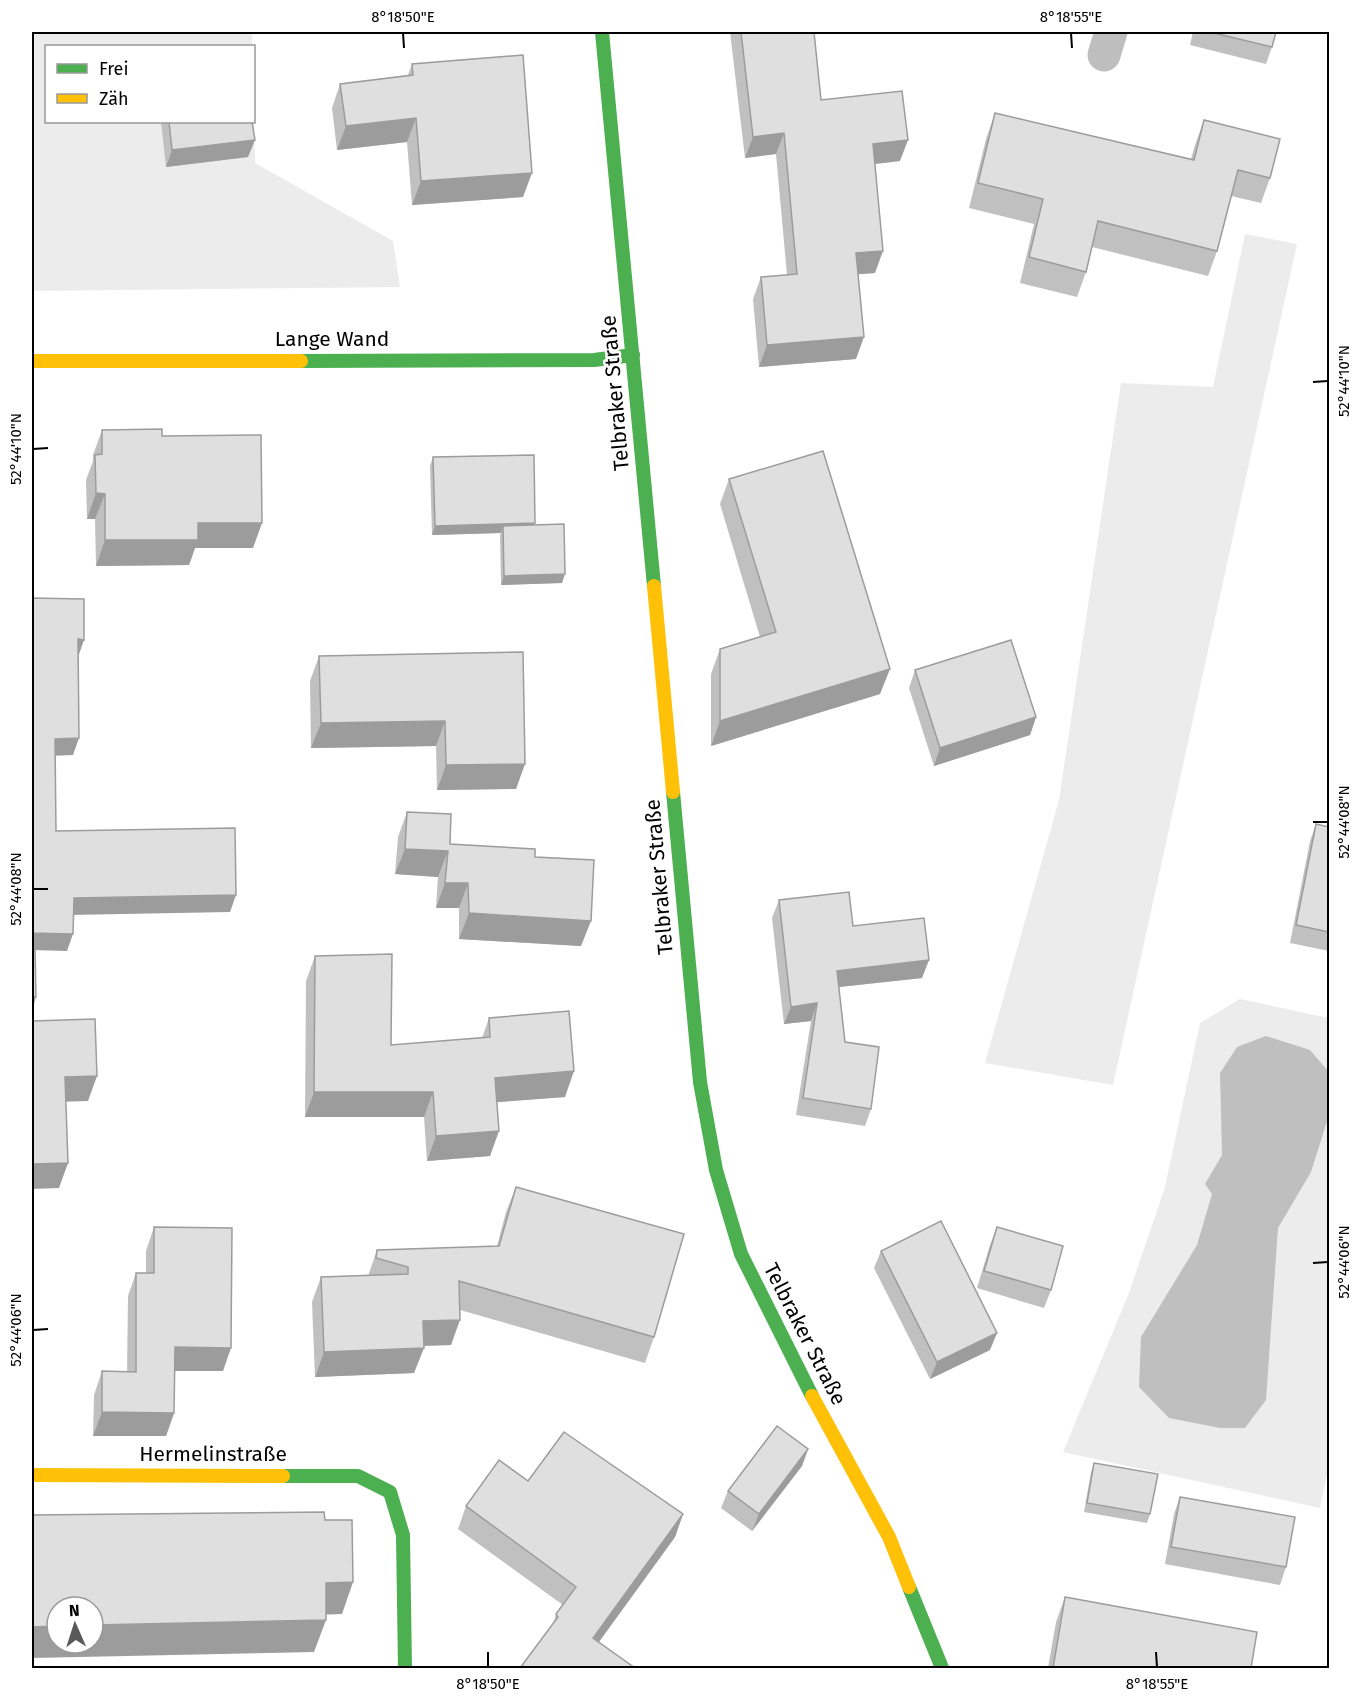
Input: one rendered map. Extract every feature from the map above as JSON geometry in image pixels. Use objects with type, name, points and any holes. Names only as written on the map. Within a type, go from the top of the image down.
[{"type":"street","name":"Telbraker Straße","points":[[602,32],[700,1082],[716,1170],[741,1254],[808,1390],[889,1537],[942,1668]]},
{"type":"street","name":"Lange Wand","points":[[32,361],[594,360],[633,355]]},
{"type":"street","name":"Hermelinstraße","points":[[32,1475],[358,1476],[390,1492],[403,1535],[405,1668]]},
{"type":"shaded area","points":[[32,32],[252,32],[252,45],[45,45],[45,123],[254,123],[255,163],[393,241],[400,287],[32,291]]},
{"type":"shaded area","points":[[1245,234],[1297,244],[1113,1085],[985,1063],[1059,800],[1121,383],[1213,387]]},
{"type":"shaded area","points":[[1240,999],[1329,1018],[1330,1461],[1320,1508],[1063,1452],[1129,1293],[1165,1187],[1200,1023]]},
{"type":"shaded area","points":[[1266,1036],[1310,1050],[1329,1072],[1329,1115],[1311,1172],[1278,1228],[1266,1400],[1245,1428],[1220,1428],[1169,1418],[1139,1387],[1141,1337],[1197,1245],[1212,1194],[1205,1184],[1222,1155],[1220,1073],[1237,1047]]},
{"type":"building","points":[[741,32],[814,32],[821,100],[902,91],[908,140],[873,144],[883,251],[856,253],[864,337],[767,345],[761,277],[797,274],[784,133],[753,137]]},
{"type":"building","points":[[1210,32],[1276,32],[1272,47]]},
{"type":"building","points":[[523,55],[532,173],[421,181],[416,118],[346,126],[340,84],[413,75],[412,64]]},
{"type":"building","points":[[995,113],[1194,160],[1204,120],[1280,139],[1270,178],[1238,170],[1217,251],[1098,221],[1086,272],[1029,257],[1043,199],[978,183]]},
{"type":"building","points":[[169,123],[252,123],[255,140],[172,150]]},
{"type":"building","points":[[162,429],[162,436],[261,435],[262,523],[198,523],[198,540],[105,540],[105,494],[96,493],[95,455],[102,454],[102,430]]},
{"type":"building","points":[[823,451],[890,669],[720,721],[720,649],[776,632],[729,479]]},
{"type":"building","points":[[534,455],[535,523],[435,526],[433,457]]},
{"type":"building","points":[[564,524],[565,574],[504,576],[503,526]]},
{"type":"building","points":[[32,598],[84,599],[84,640],[78,639],[79,738],[55,739],[56,831],[235,828],[236,895],[74,898],[73,934],[32,933]]},
{"type":"building","points":[[1011,640],[1036,717],[940,748],[915,670]]},
{"type":"building","points":[[523,652],[525,764],[446,765],[445,721],[321,723],[319,656]]},
{"type":"building","points":[[407,812],[451,814],[450,844],[535,849],[535,857],[594,860],[591,921],[469,913],[468,883],[445,883],[448,851],[405,849]]},
{"type":"building","points":[[1316,824],[1329,827],[1329,932],[1296,925]]},
{"type":"building","points":[[849,892],[853,926],[924,918],[929,960],[837,971],[845,1042],[879,1047],[871,1109],[803,1098],[817,1003],[791,1007],[779,900]]},
{"type":"building","points":[[32,948],[35,948],[36,997],[32,997]]},
{"type":"building","points":[[392,954],[391,1045],[490,1037],[489,1018],[569,1011],[574,1071],[495,1078],[499,1131],[436,1136],[433,1092],[314,1092],[315,956]]},
{"type":"building","points":[[95,1019],[97,1076],[65,1077],[68,1163],[32,1164],[32,1021]]},
{"type":"building","points":[[516,1187],[684,1234],[654,1337],[459,1281],[460,1320],[423,1321],[424,1348],[324,1352],[321,1277],[408,1274],[408,1267],[376,1258],[377,1250],[499,1246]]},
{"type":"building","points":[[941,1221],[997,1333],[937,1362],[881,1251]]},
{"type":"building","points":[[154,1227],[232,1228],[231,1348],[175,1347],[174,1413],[102,1412],[102,1371],[136,1372],[136,1273],[154,1273]]},
{"type":"building","points":[[997,1227],[1063,1246],[1051,1290],[984,1271]]},
{"type":"building","points":[[777,1426],[808,1449],[759,1514],[728,1491]]},
{"type":"building","points":[[564,1432],[683,1514],[593,1638],[635,1668],[520,1668],[558,1617],[556,1614],[576,1587],[466,1506],[499,1460],[528,1481]]},
{"type":"building","points":[[1094,1463],[1158,1474],[1150,1514],[1087,1503]]},
{"type":"building","points":[[1180,1497],[1295,1517],[1286,1567],[1171,1547]]},
{"type":"building","points":[[324,1512],[325,1520],[352,1520],[353,1582],[326,1583],[326,1620],[105,1625],[105,1595],[45,1595],[45,1626],[32,1627],[32,1515]]},
{"type":"building","points":[[1065,1597],[1257,1632],[1251,1668],[1053,1668]]},
{"type":"traffic: fast","points":[[602,32],[654,586]]},
{"type":"traffic: fast","points":[[301,361],[594,360],[633,355]]},
{"type":"traffic: fast","points":[[673,792],[700,1082],[716,1170],[741,1254],[812,1396]]},
{"type":"traffic: fast","points":[[283,1476],[358,1476],[390,1492],[403,1535],[405,1668]]},
{"type":"traffic: fast","points":[[909,1587],[942,1668]]},
{"type":"traffic: slow","points":[[32,361],[301,361]]},
{"type":"traffic: slow","points":[[654,586],[673,792]]},
{"type":"traffic: slow","points":[[812,1396],[889,1537],[909,1587]]},
{"type":"traffic: slow","points":[[32,1475],[283,1476]]}]
